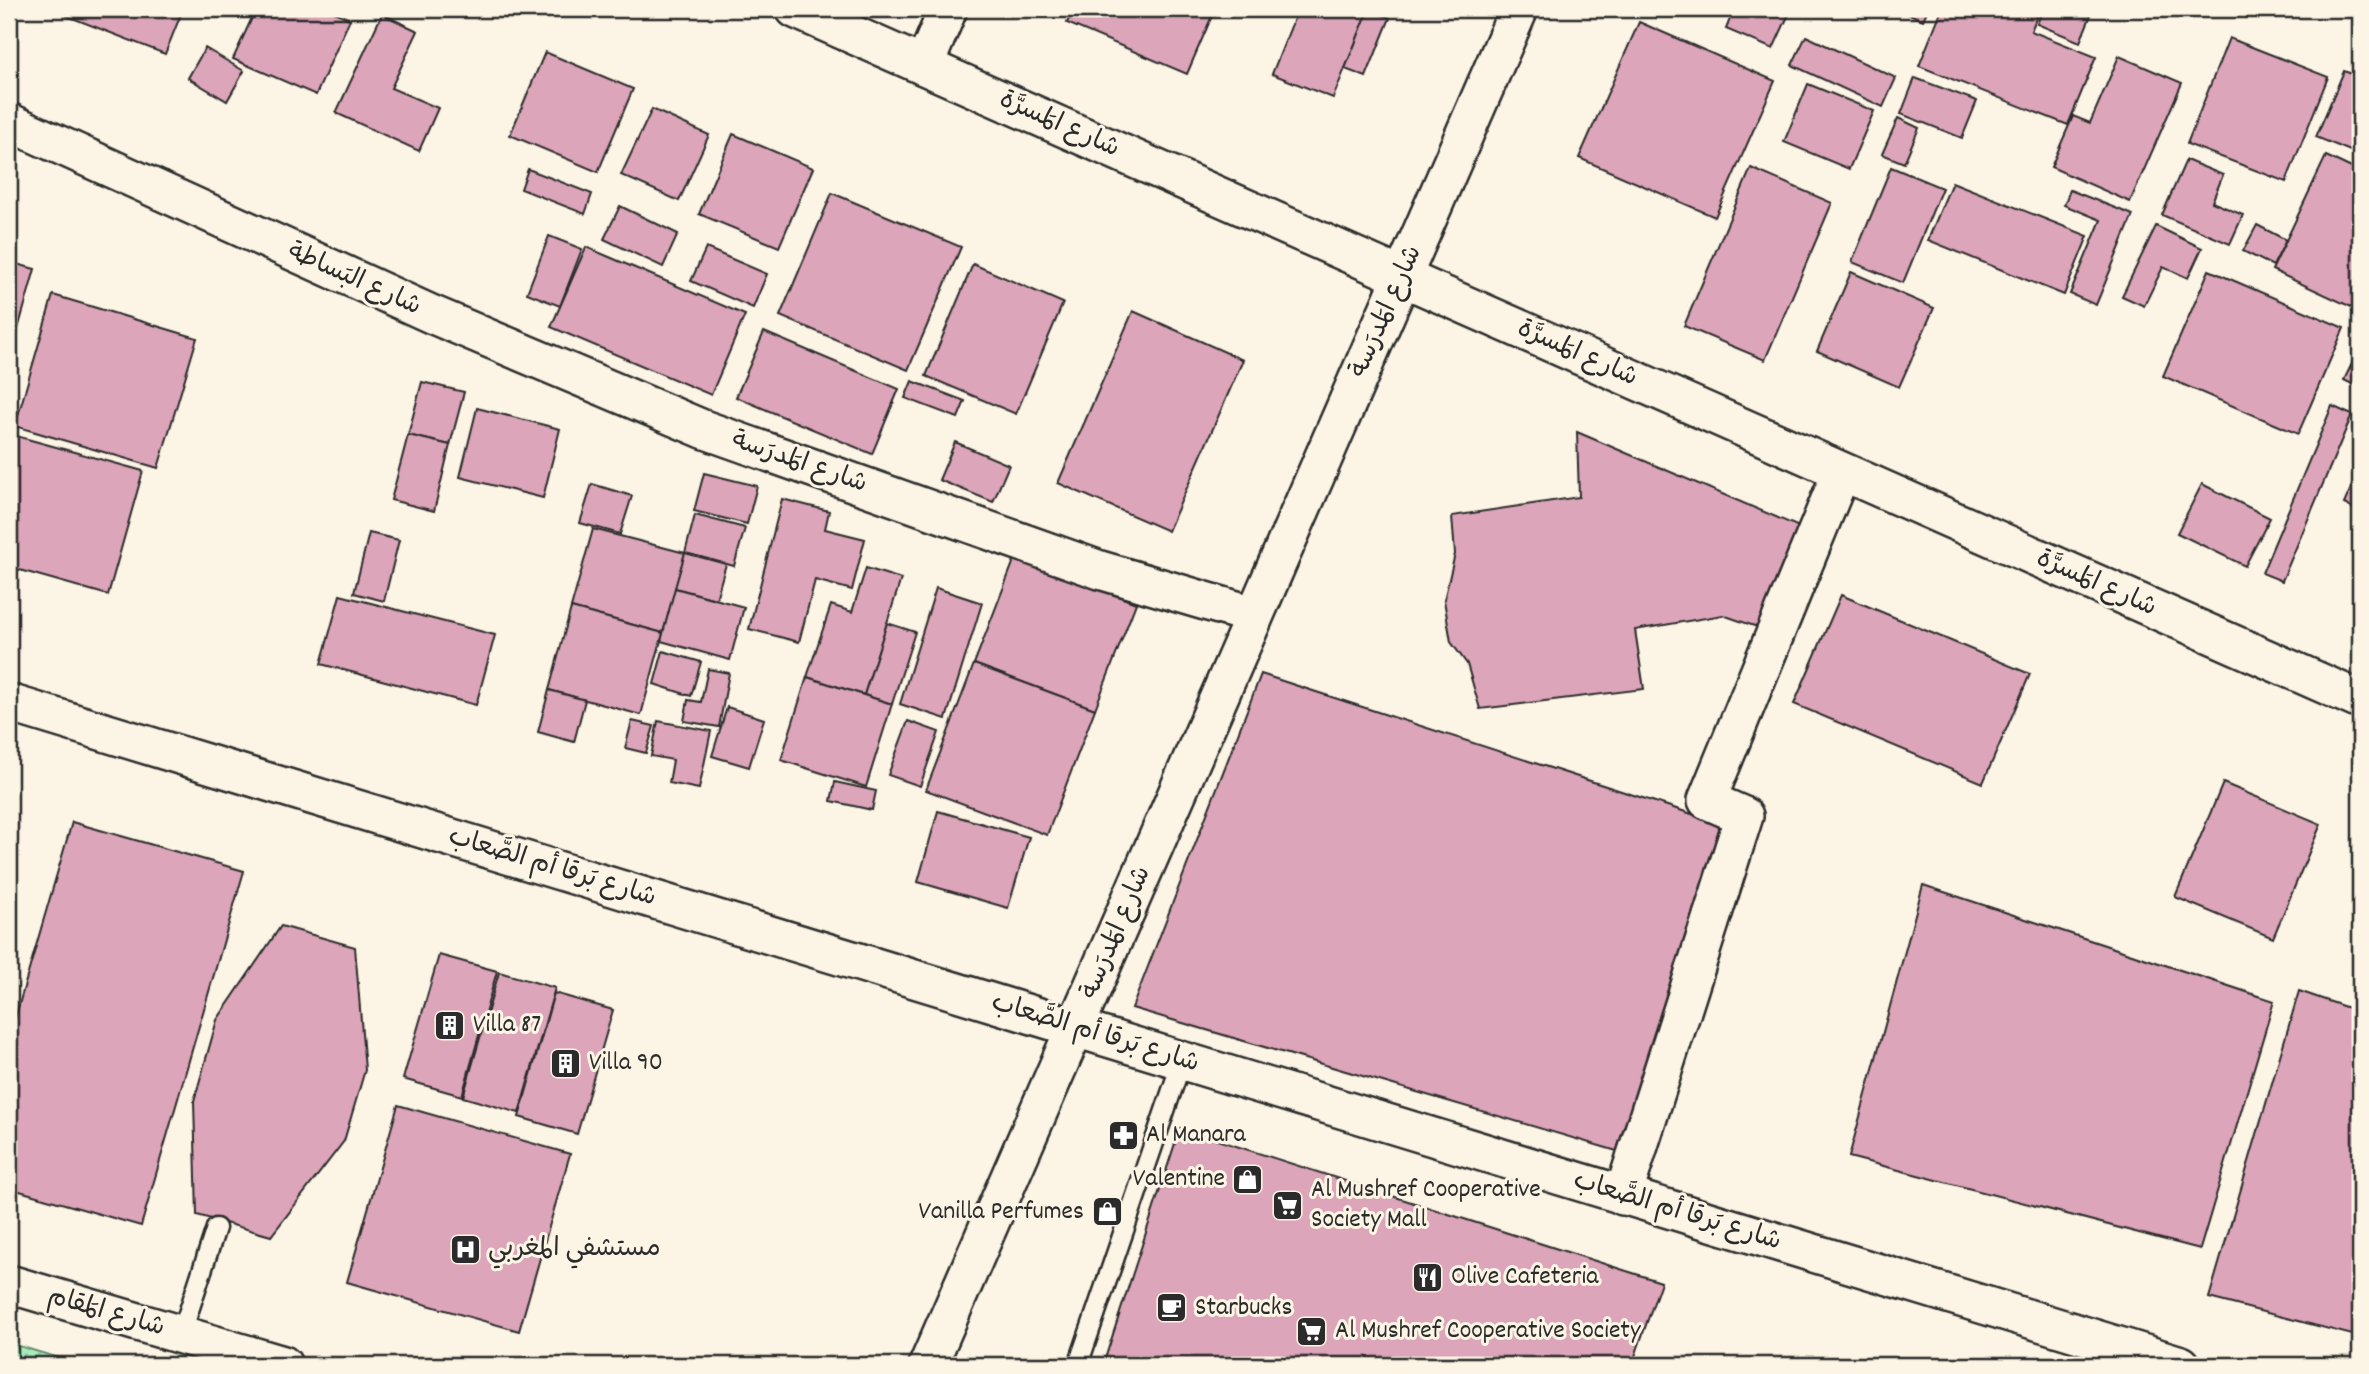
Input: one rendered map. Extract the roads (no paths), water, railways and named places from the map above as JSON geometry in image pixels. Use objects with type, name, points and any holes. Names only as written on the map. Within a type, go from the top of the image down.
[{"type":"street","name":"شارع المَسرَّة","points":[[795,9],[2360,700]]},
{"type":"street","points":[[924,66],[948,9]]},
{"type":"street","name":"شارع المَدرَسة","points":[[928,1365],[1519,9]]},
{"type":"street","name":"شارع البَساطة","points":[[9,122],[432,314],[703,429]]},
{"type":"street","name":"شارع المَدرَسة","points":[[703,429],[1100,569],[1253,615]]},
{"type":"street","points":[[1623,1196],[1744,817],[1707,800],[1842,473]]},
{"type":"street","name":"شارع بَرقا أم الصَّعاب","points":[[9,702],[2163,1363]]},
{"type":"street","name":"شارع المَقام","points":[[9,1284],[284,1365]]},
{"type":"lane","points":[[1078,1365],[1182,1061]]},
{"type":"lane","points":[[181,1335],[216,1228]]},
{"type":"place","name":"Villa 87","points":[[450,1025]]},
{"type":"place","name":"Villa 90","points":[[566,1063]]},
{"type":"place","name":"Al Manara","points":[[1123,1135]]},
{"type":"place","name":"Valentine","points":[[1248,1179]]},
{"type":"place","name":"Al Mushref Cooperative Society Mall","points":[[1288,1205]]},
{"type":"place","name":"Vanilla Perfumes","points":[[1107,1212]]},
{"type":"place","name":"مستشفي المغربي","points":[[465,1249]]},
{"type":"place","name":"Olive Cafeteria","points":[[1428,1277]]},
{"type":"place","name":"Starbucks","points":[[1172,1308]]},
{"type":"place","name":"Al Mushref Cooperative Society","points":[[1312,1331]]}]
